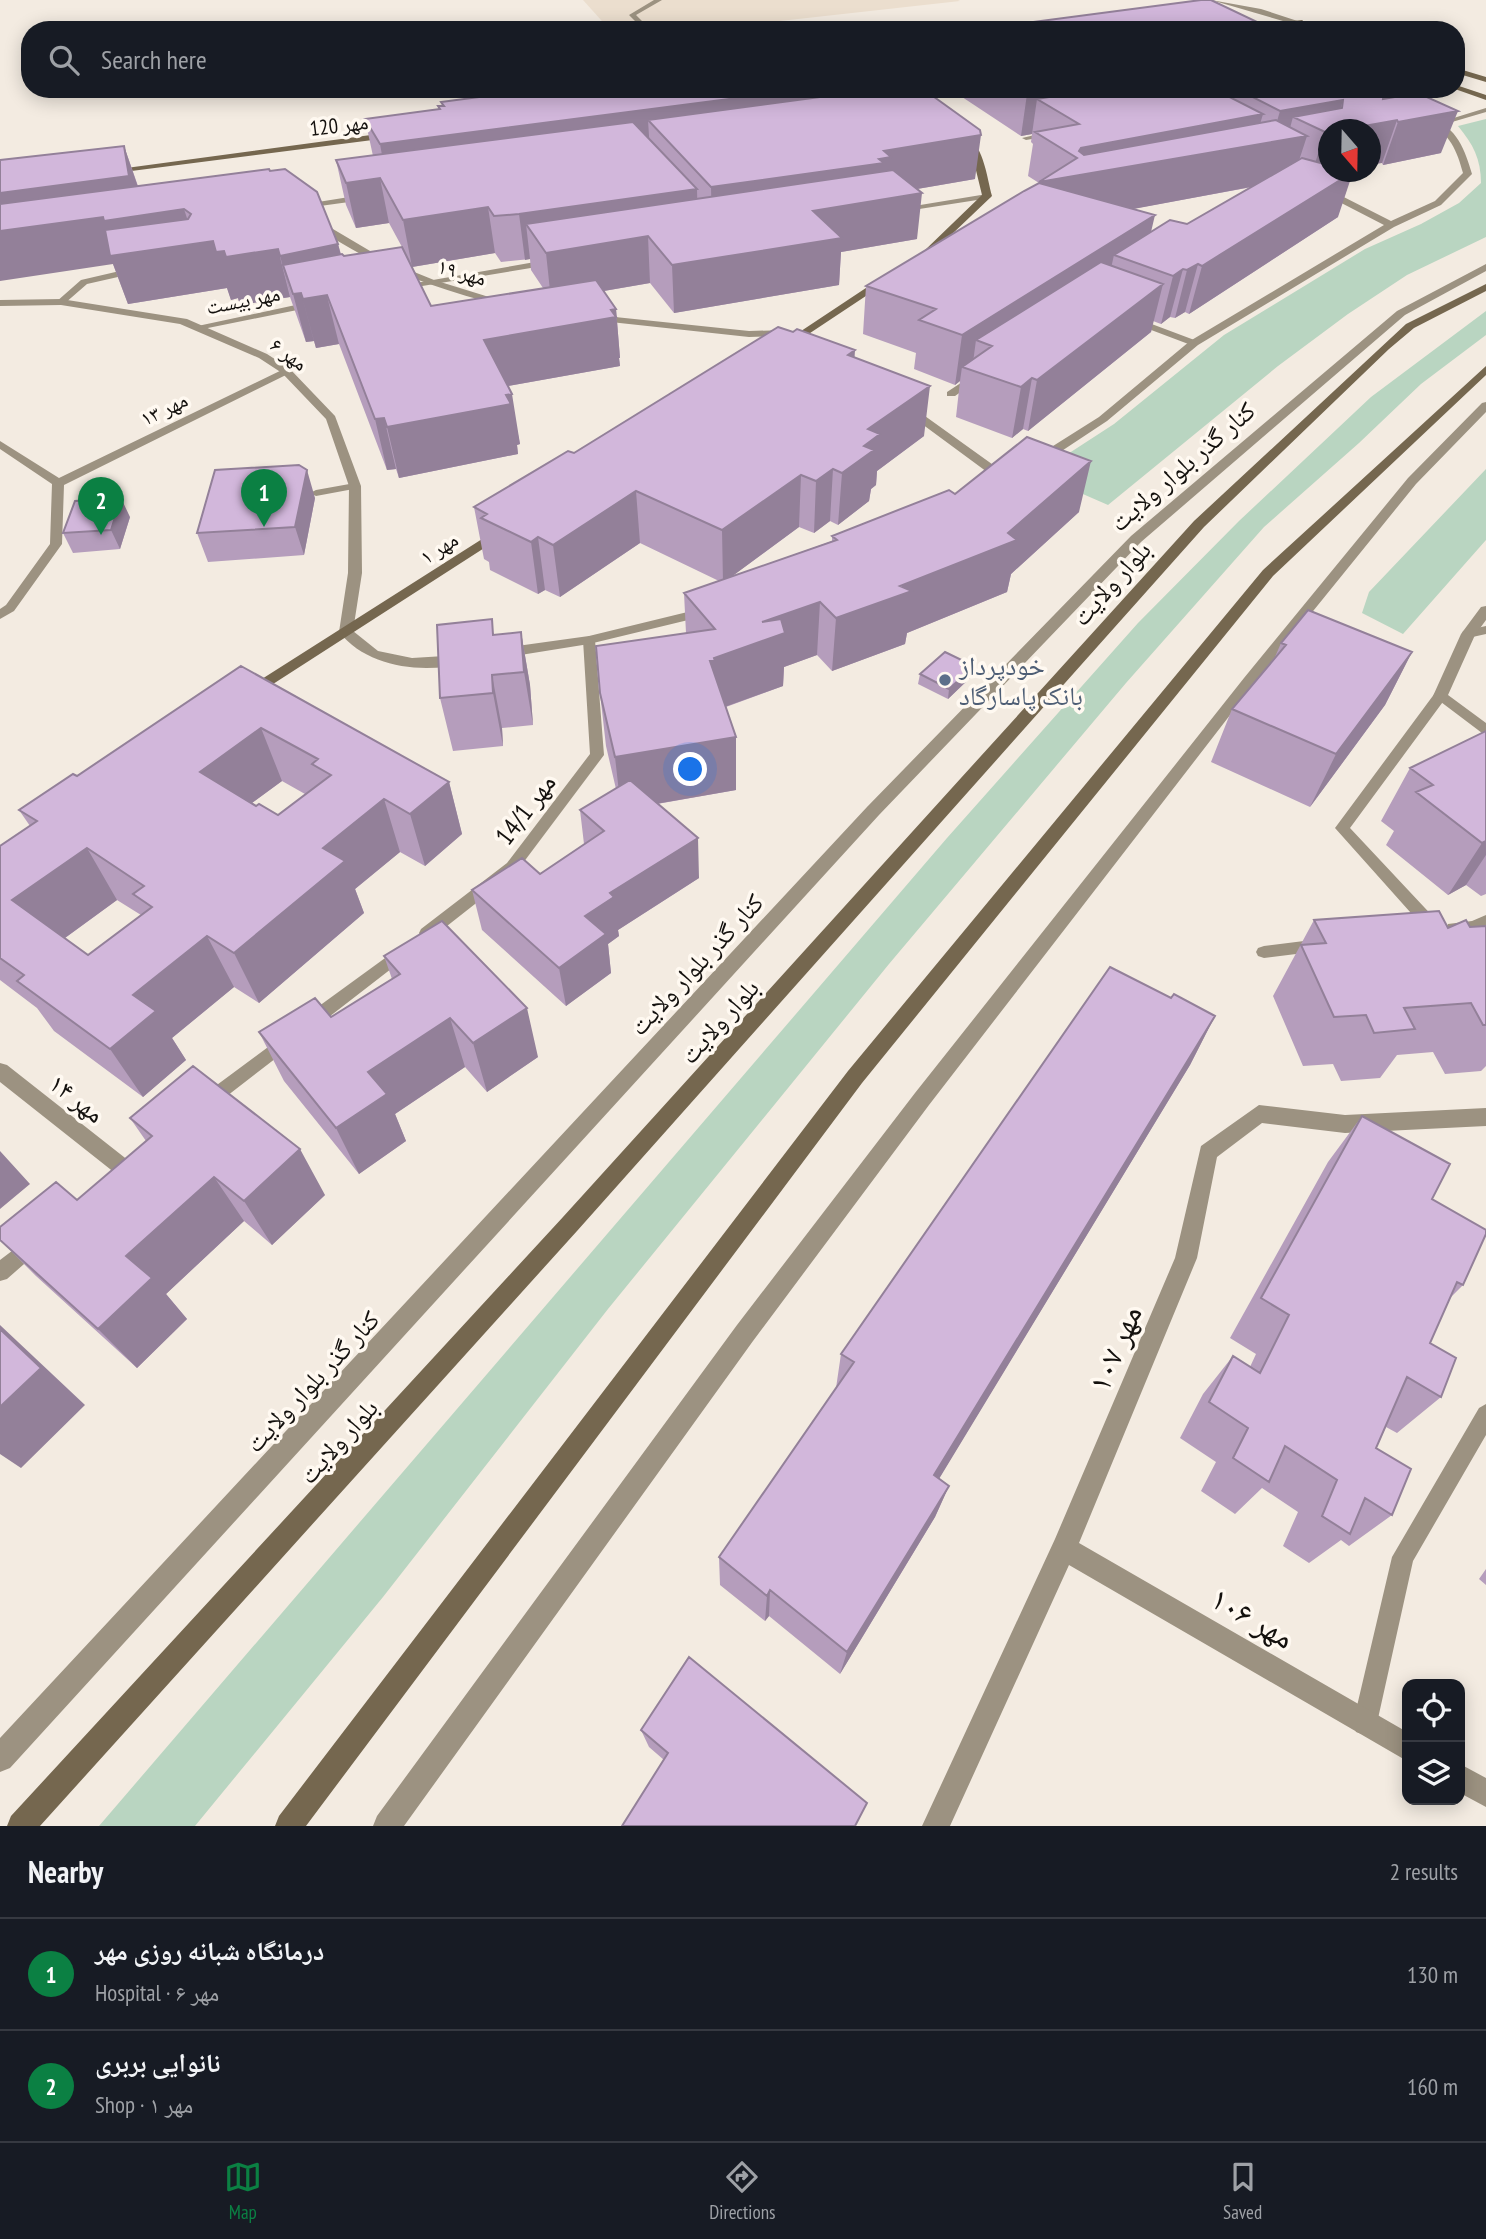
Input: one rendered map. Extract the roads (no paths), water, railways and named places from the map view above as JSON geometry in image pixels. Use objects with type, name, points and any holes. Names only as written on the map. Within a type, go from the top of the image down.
[{"type":"main road","points":[[1465,73],[1486,80]]},
{"type":"main road","points":[[1465,90],[1486,97]]},
{"type":"main road","points":[[769,355],[809,337],[933,250],[987,196],[977,158],[960,124]]},
{"type":"main road","name":"مهر 120","points":[[103,172],[405,134]]},
{"type":"main road","name":"بلوار ولایت","points":[[21,1826],[616,1174],[1199,524],[1385,347],[1410,327],[1486,287]]},
{"type":"main road","points":[[289,1826],[855,1077],[1268,573],[1486,369]]},
{"type":"main road","name":"مهر ۱","points":[[242,698],[517,520]]},
{"type":"street","points":[[1214,0],[1296,21]]},
{"type":"street","points":[[901,403],[1013,478],[1103,419],[1194,343],[1391,225],[1438,204],[1468,174],[1461,146],[1432,123]]},
{"type":"street","points":[[1308,183],[1391,225]]},
{"type":"street","points":[[283,208],[379,195]]},
{"type":"street","name":"مهر ۱۹","points":[[297,206],[328,231],[378,263],[425,281],[523,308]]},
{"type":"street","name":"کنار گذر بلوار ولایت","points":[[0,1758],[873,811],[1136,539],[1401,313],[1486,267]]},
{"type":"street","name":"مهر ۶","points":[[0,303],[61,302],[183,321],[263,356],[286,370],[331,418],[355,486],[355,573],[346,632]]},
{"type":"street","points":[[590,317],[749,334],[809,337]]},
{"type":"street","points":[[387,1826],[745,1333],[922,1099],[1266,660],[1412,481],[1486,405]]},
{"type":"street","points":[[346,632],[373,654],[412,663],[480,657],[589,640],[715,610]]},
{"type":"street","points":[[1482,736],[1440,696],[1468,634],[1486,610]]},
{"type":"street","name":"مهر ۱۴","points":[[0,1072],[123,1167]]},
{"type":"street","name":"مهر ۱۰۷","points":[[936,1826],[1064,1548],[1186,1258],[1208,1152],[1259,1114],[1345,1124],[1486,1117]]},
{"type":"street","name":"مهر ۱۰۶","points":[[1064,1548],[1402,1744]]},
{"type":"street","points":[[1465,1780],[1486,1793]]},
{"type":"lane","points":[[638,21],[632,15],[659,0]]},
{"type":"lane","points":[[1432,123],[1486,110]]},
{"type":"lane","points":[[1026,138],[1066,131]]},
{"type":"lane","points":[[894,210],[987,196]]},
{"type":"lane","points":[[385,289],[560,261]]},
{"type":"lane","points":[[61,302],[84,282],[104,275],[145,269]]},
{"type":"lane","name":"مهر بیست","points":[[198,327],[331,300]]},
{"type":"lane","points":[[1124,316],[1194,343]]},
{"type":"lane","name":"مهر ۱۳","points":[[58,482],[286,370]]},
{"type":"lane","points":[[951,394],[985,371]]},
{"type":"lane","points":[[0,444],[58,482],[56,544],[10,608],[0,615]]},
{"type":"lane","points":[[316,493],[355,486]]},
{"type":"lane","points":[[1468,634],[1486,630]]},
{"type":"lane","name":"مهر 14/1","points":[[198,1109],[512,867],[597,755],[589,640]]},
{"type":"lane","points":[[1435,929],[1342,828],[1440,696]]},
{"type":"lane","points":[[1409,933],[1474,928],[1486,920]]},
{"type":"lane","points":[[1264,952],[1343,942]]},
{"type":"lane","points":[[0,1272],[41,1237]]},
{"type":"lane","points":[[1365,1723],[1403,1557],[1486,1415]]},
{"type":"place","name":"درمانگاه شبانه روزی مهر","points":[[264,527]]},
{"type":"place","name":"نانوایی بربری","points":[[101,535]]},
{"type":"place","name":"خودپرداز بانک پاسارگاد","points":[[945,680]]}]
